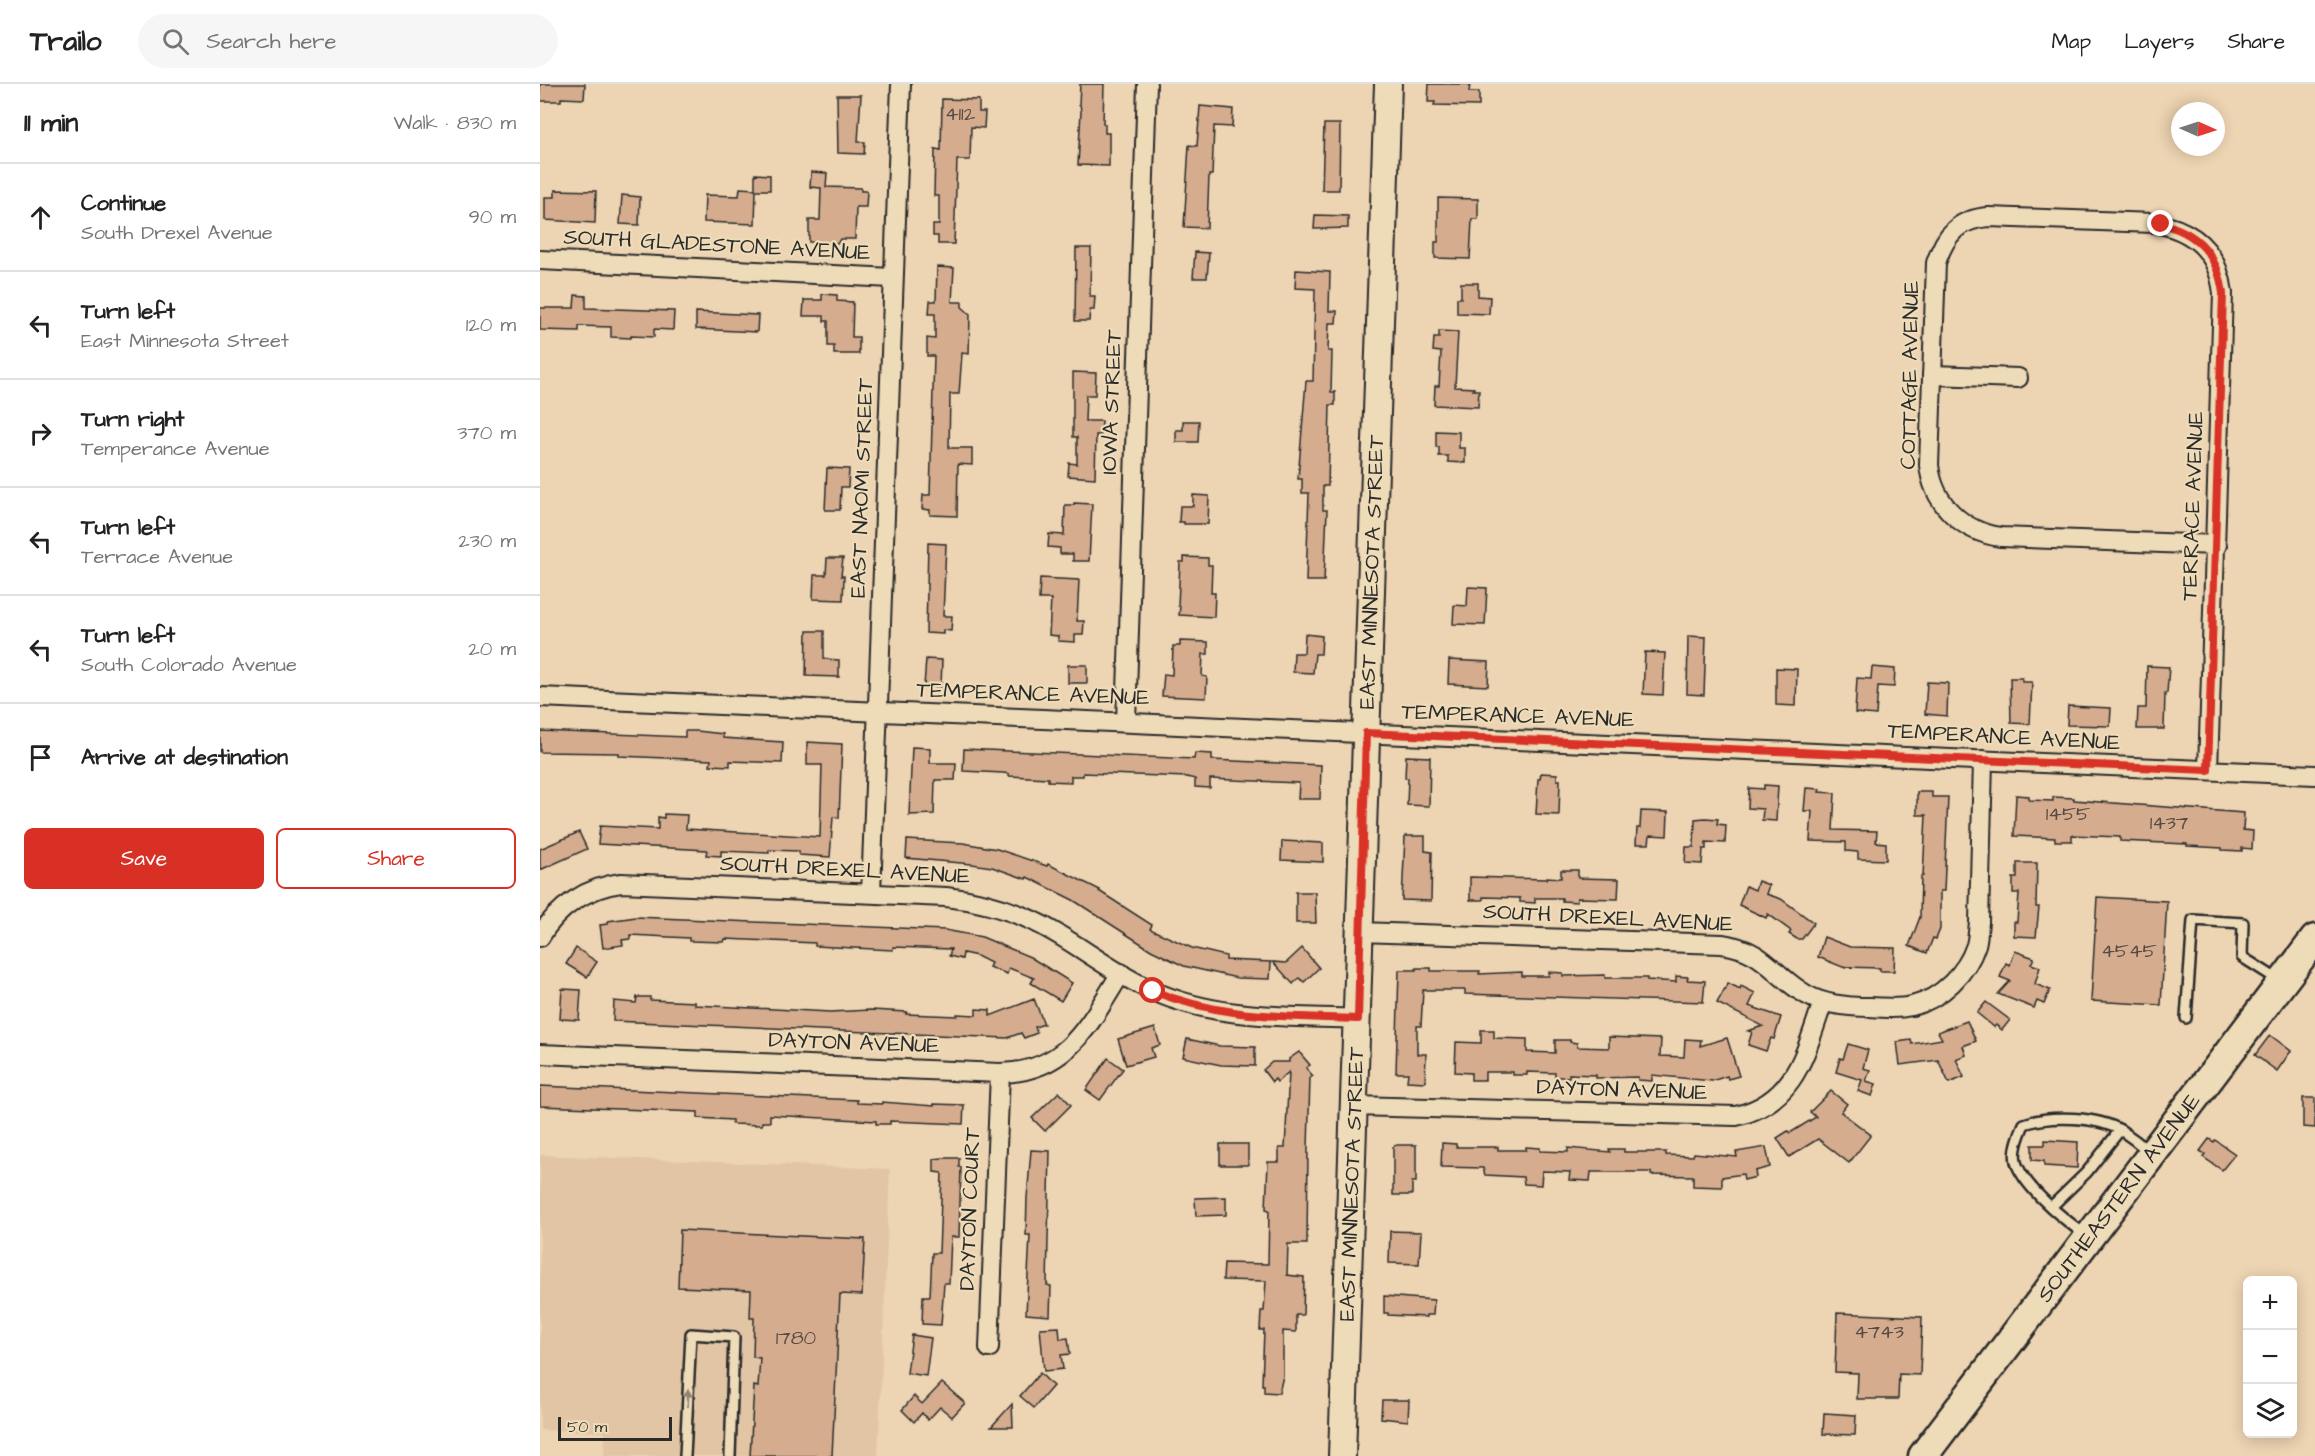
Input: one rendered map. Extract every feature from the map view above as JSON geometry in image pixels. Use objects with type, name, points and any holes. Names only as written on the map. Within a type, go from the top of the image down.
[{"type":"main road","name":"SOUTHEASTERN AVENUE","points":[[1923,1456],[2283,982],[2312,952]]},
{"type":"street","name":"EAST NAOMI STREET","points":[[871,893],[879,712],[892,278],[901,84]]},
{"type":"street","name":"IOWA STREET","points":[[1126,722],[1147,84]]},
{"type":"street","name":"EAST MINNESOTA STREET","points":[[1342,1456],[1388,84]]},
{"type":"street","name":"TERRACE AVENUE","points":[[1953,232],[1964,223],[1981,218],[2148,222],[2174,227],[2190,236],[2205,248],[2215,261],[2221,277],[2223,293],[2217,545],[2208,770]]},
{"type":"street","name":"COTTAGE AVENUE","points":[[1953,232],[1939,250],[1936,263],[1930,472],[1939,497],[1956,518],[1977,531],[2001,537],[2217,545]]},
{"type":"street","name":"SOUTH GLADESTONE AVENUE","points":[[540,260],[892,278]]},
{"type":"street","points":[[1932,375],[2018,378]]},
{"type":"street","name":"TEMPERANCE AVENUE","points":[[540,697],[2315,775]]},
{"type":"street","name":"SOUTH DREXEL AVENUE","points":[[1359,932],[1729,945],[1760,957],[1797,989],[1823,1002],[1861,1007],[1900,1008],[1922,1003],[1941,992],[1963,971],[1971,958],[1977,937],[1980,922],[1983,760]]},
{"type":"street","name":"SOUTH DREXEL AVENUE","points":[[540,937],[552,920],[574,900],[599,888],[621,883],[953,897],[1002,908],[1041,925],[1153,991],[1186,1004],[1241,1014],[1358,1019]]},
{"type":"street","name":"DAYTON AVENUE","points":[[540,1054],[1000,1073],[1035,1068],[1054,1059],[1072,1046],[1086,1029],[1121,973]]},
{"type":"street","name":"DAYTON AVENUE","points":[[1354,1106],[1736,1116],[1764,1106],[1776,1098],[1791,1082],[1801,1062],[1823,1002]]},
{"type":"street","name":"DAYTON COURT","points":[[989,1348],[1000,1073]]},
{"type":"lane","points":[[2186,1018],[2193,920],[2243,923],[2242,957],[2283,982]]},
{"type":"lane","points":[[2089,1237],[2050,1207],[2017,1164],[2017,1142],[2024,1124],[2039,1119],[2070,1119],[2103,1123],[2120,1130],[2152,1154]]},
{"type":"lane","points":[[2050,1207],[2087,1172],[2120,1130]]},
{"type":"lane","points":[[686,1456],[691,1334],[734,1337],[730,1456]]},
{"type":"shaded area","points":[[540,1155],[890,1169],[878,1456],[604,1456],[605,1432],[540,1430]]},
{"type":"building","points":[[540,84],[585,84],[584,99],[561,98],[561,101],[540,101]]},
{"type":"building","points":[[1080,84],[1104,84],[1103,124],[1105,124],[1105,133],[1109,133],[1109,166],[1078,165]]},
{"type":"building","points":[[1429,84],[1470,84],[1469,92],[1479,92],[1479,106],[1434,105],[1435,102],[1428,102]]},
{"type":"building","points":[[837,95],[861,95],[858,142],[865,142],[864,154],[838,153]]},
{"type":"building","points":[[942,99],[979,100],[979,112],[985,112],[984,128],[971,127],[970,160],[957,160],[954,244],[938,244],[938,236],[933,236],[933,225],[939,225],[939,196],[934,196],[935,149],[941,150]]},
{"type":"building","points":[[1200,106],[1233,109],[1232,127],[1214,126],[1207,228],[1184,227],[1189,145],[1197,146]]},
{"type":"building","points":[[1324,124],[1340,124],[1339,190],[1322,190]]},
{"type":"building","points":[[811,172],[827,173],[826,187],[861,188],[861,191],[867,191],[866,207],[856,207],[855,239],[840,239],[838,243],[809,242],[809,220],[820,220],[821,188],[810,187]]},
{"type":"building","points":[[755,174],[770,175],[770,190],[756,190],[755,224],[704,222],[705,195],[739,196],[740,188],[755,189]]},
{"type":"building","points":[[555,190],[596,191],[595,223],[545,220],[545,197],[555,197]]},
{"type":"building","points":[[622,195],[640,197],[639,225],[620,224]]},
{"type":"building","points":[[1438,198],[1478,199],[1478,219],[1472,219],[1470,259],[1435,258],[1435,242],[1438,242]]},
{"type":"building","points":[[1315,215],[1348,216],[1348,228],[1314,229]]},
{"type":"building","points":[[1076,248],[1091,248],[1090,296],[1095,296],[1094,310],[1090,310],[1089,321],[1075,321]]},
{"type":"building","points":[[1195,252],[1209,253],[1207,278],[1193,278]]},
{"type":"building","points":[[937,267],[954,268],[952,302],[962,302],[962,307],[970,314],[969,354],[962,353],[959,394],[950,394],[949,448],[972,448],[972,465],[958,464],[957,516],[930,515],[930,510],[922,509],[923,495],[930,495],[934,356],[927,356],[927,338],[935,339],[935,314],[929,314],[930,301],[936,301]]},
{"type":"building","points":[[1296,270],[1330,272],[1329,311],[1337,311],[1336,323],[1329,323],[1328,351],[1332,351],[1331,392],[1335,392],[1335,405],[1330,405],[1328,486],[1323,486],[1323,510],[1327,510],[1324,581],[1306,581],[1309,493],[1302,493],[1302,479],[1298,479],[1306,381],[1313,381],[1315,289],[1295,288]]},
{"type":"building","points":[[1461,283],[1478,283],[1478,296],[1490,297],[1489,314],[1457,313],[1457,298],[1461,298]]},
{"type":"building","points":[[822,294],[837,295],[837,301],[853,302],[852,337],[859,337],[859,354],[834,354],[834,346],[828,346],[828,321],[824,321],[824,316],[803,316],[804,300],[822,300]]},
{"type":"building","points":[[575,295],[586,296],[586,308],[674,311],[673,330],[654,329],[654,337],[631,336],[631,338],[611,337],[611,327],[579,326],[579,331],[540,330],[540,308],[574,308]]},
{"type":"building","points":[[696,312],[758,315],[757,332],[696,329]]},
{"type":"building","points":[[1439,331],[1458,332],[1455,387],[1479,390],[1478,407],[1434,405],[1435,386],[1439,386],[1441,352],[1433,351],[1434,338],[1439,338]]},
{"type":"building","points":[[1073,372],[1096,373],[1095,395],[1086,395],[1085,421],[1102,421],[1101,435],[1096,435],[1095,478],[1068,476],[1069,463],[1077,464],[1077,437],[1073,437]]},
{"type":"building","points":[[1183,421],[1199,421],[1198,442],[1176,442],[1176,430],[1183,430]]},
{"type":"building","points":[[1436,431],[1459,432],[1459,448],[1465,448],[1465,463],[1448,462],[1448,456],[1439,456],[1439,447],[1436,447]]},
{"type":"building","points":[[827,468],[849,469],[848,487],[841,487],[840,510],[825,510]]},
{"type":"building","points":[[1193,495],[1209,496],[1208,524],[1179,522],[1180,506],[1193,506]]},
{"type":"building","points":[[1074,503],[1092,504],[1089,561],[1073,561],[1073,554],[1060,554],[1060,548],[1048,547],[1049,534],[1064,535],[1065,505],[1074,505]]},
{"type":"building","points":[[928,543],[946,544],[943,616],[952,616],[951,631],[943,630],[943,634],[926,633]]},
{"type":"building","points":[[1184,557],[1208,558],[1208,565],[1212,565],[1211,593],[1215,593],[1214,617],[1179,615],[1180,562],[1184,562]]},
{"type":"building","points":[[827,558],[843,558],[841,576],[844,576],[843,600],[813,599],[814,575],[826,575]]},
{"type":"building","points":[[1040,578],[1079,580],[1077,621],[1084,621],[1083,635],[1075,635],[1075,642],[1058,641],[1058,636],[1049,635],[1051,599],[1039,599]]},
{"type":"building","points":[[1468,587],[1487,588],[1485,625],[1453,624],[1454,605],[1467,606]]},
{"type":"building","points":[[807,631],[824,631],[824,659],[839,660],[839,677],[806,676]]},
{"type":"building","points":[[1305,634],[1322,636],[1321,654],[1315,654],[1313,673],[1293,672],[1294,653],[1304,653]]},
{"type":"building","points":[[1688,636],[1706,637],[1704,695],[1687,694]]},
{"type":"building","points":[[1180,641],[1208,642],[1208,654],[1203,654],[1202,676],[1207,677],[1206,698],[1162,696],[1164,674],[1172,675],[1173,646],[1180,646]]},
{"type":"building","points":[[1645,652],[1665,653],[1663,695],[1643,694]]},
{"type":"building","points":[[926,659],[942,660],[941,687],[924,686]]},
{"type":"building","points":[[1449,660],[1489,662],[1488,686],[1448,684]]},
{"type":"building","points":[[1068,665],[1087,665],[1087,683],[1068,683]]},
{"type":"building","points":[[2147,666],[2169,667],[2167,693],[2165,693],[2164,729],[2137,729],[2138,708],[2146,708]]},
{"type":"building","points":[[1872,667],[1895,669],[1894,687],[1878,686],[1876,715],[1855,713],[1857,678],[1871,679]]},
{"type":"building","points":[[1776,668],[1797,669],[1796,706],[1776,705]]},
{"type":"building","points":[[2010,678],[2022,678],[2022,682],[2032,682],[2030,724],[2011,723]]},
{"type":"building","points":[[1927,682],[1948,683],[1947,716],[1925,714]]},
{"type":"building","points":[[2068,706],[2111,708],[2110,726],[2067,725]]},
{"type":"building","points":[[540,731],[685,737],[685,731],[723,734],[723,738],[783,742],[782,763],[730,761],[730,766],[710,765],[711,760],[619,756],[619,753],[540,752]]},
{"type":"building","points":[[807,742],[842,744],[839,818],[833,817],[830,857],[799,855],[799,851],[769,850],[769,853],[721,851],[721,856],[706,855],[707,850],[598,844],[600,826],[658,829],[658,817],[664,818],[664,814],[687,815],[686,829],[820,837],[822,765],[807,765]]},
{"type":"building","points":[[912,747],[930,748],[930,763],[956,763],[955,780],[935,780],[934,814],[909,815]]},
{"type":"building","points":[[964,749],[1194,759],[1195,753],[1212,754],[1212,760],[1321,765],[1320,799],[1298,799],[1299,783],[1210,779],[1210,788],[1195,787],[1195,779],[1187,777],[1083,773],[1083,776],[1071,776],[1071,782],[1009,776],[1003,773],[963,771]]},
{"type":"building","points":[[1406,756],[1430,757],[1429,806],[1407,805]]},
{"type":"building","points":[[1541,773],[1557,774],[1557,780],[1560,780],[1559,815],[1536,814],[1538,779]]},
{"type":"building","points":[[1764,785],[1778,786],[1776,821],[1762,820],[1763,809],[1748,808],[1749,788],[1764,789]]},
{"type":"building","points":[[1806,788],[1835,793],[1833,830],[1877,831],[1876,842],[1886,843],[1886,860],[1858,859],[1858,852],[1846,851],[1846,842],[1810,841],[1812,811],[1804,811]]},
{"type":"building","points":[[1917,792],[1932,792],[1932,797],[1948,797],[1944,891],[1940,891],[1940,929],[1936,939],[1933,938],[1927,953],[1909,946],[1920,917],[1921,876],[1923,876],[1926,815],[1917,815]]},
{"type":"building","points":[[2016,795],[2029,796],[2029,800],[2053,801],[2053,797],[2074,798],[2074,800],[2244,813],[2243,830],[2253,831],[2252,849],[2222,850],[2222,848],[2187,846],[2187,844],[2120,841],[2120,837],[2072,835],[2072,841],[2055,841],[2055,838],[2014,836]]},
{"type":"building","points":[[1641,811],[1668,812],[1667,836],[1650,835],[1649,844],[1636,844]]},
{"type":"building","points":[[1695,819],[1718,819],[1717,824],[1726,825],[1725,843],[1706,842],[1702,864],[1685,863],[1686,847],[1694,847]]},
{"type":"building","points":[[579,832],[587,849],[540,870],[540,849]]},
{"type":"building","points":[[1405,836],[1425,836],[1425,851],[1432,852],[1431,901],[1402,900]]},
{"type":"building","points":[[907,840],[963,843],[997,849],[1047,866],[1048,864],[1100,890],[1152,925],[1150,929],[1192,948],[1226,956],[1226,960],[1271,962],[1270,979],[1237,978],[1184,966],[1151,950],[1073,900],[1027,877],[1026,879],[992,867],[906,858]]},
{"type":"building","points":[[1282,841],[1323,843],[1323,862],[1281,860]]},
{"type":"building","points":[[2017,863],[2037,863],[2036,907],[2039,907],[2036,937],[2014,936],[2019,893],[2013,893],[2013,878],[2017,878]]},
{"type":"building","points":[[1561,870],[1578,870],[1578,878],[1619,879],[1618,899],[1577,898],[1577,902],[1562,901],[1562,898],[1535,898],[1535,903],[1520,902],[1520,898],[1483,897],[1483,900],[1470,900],[1470,877],[1561,878]]},
{"type":"building","points":[[1758,881],[1769,885],[1766,894],[1781,899],[1814,923],[1802,939],[1789,934],[1791,931],[1768,914],[1766,918],[1739,905],[1746,886],[1755,890]]},
{"type":"building","points":[[1296,892],[1315,892],[1316,923],[1296,923]]},
{"type":"building","points":[[2097,897],[2167,901],[2161,1005],[2091,1001]]},
{"type":"building","points":[[636,917],[945,930],[982,937],[1030,957],[1072,983],[1061,1001],[1031,983],[1034,978],[1009,968],[1007,974],[989,967],[991,963],[977,956],[963,953],[962,959],[949,956],[951,949],[893,947],[893,950],[815,946],[815,943],[725,939],[724,942],[689,941],[689,938],[630,935],[630,939],[622,940],[623,945],[603,948],[600,925],[608,924],[608,921]]},
{"type":"building","points":[[1824,937],[1850,947],[1895,948],[1894,971],[1880,971],[1880,968],[1845,968],[1818,957]]},
{"type":"building","points":[[576,948],[597,962],[587,977],[566,964]]},
{"type":"building","points":[[1302,948],[1319,968],[1304,982],[1299,978],[1293,984],[1273,962],[1286,963]]},
{"type":"building","points":[[2015,951],[2034,958],[2031,964],[2040,967],[2035,984],[2050,990],[2044,1004],[2037,1001],[2034,1008],[1998,994],[2010,981],[2000,977],[2006,963],[2010,965]]},
{"type":"building","points":[[1416,968],[1431,968],[1431,971],[1480,971],[1479,974],[1522,972],[1522,976],[1549,976],[1549,972],[1563,973],[1563,976],[1605,975],[1605,978],[1647,978],[1647,980],[1676,982],[1676,976],[1688,977],[1687,980],[1705,981],[1703,1002],[1465,994],[1465,990],[1423,990],[1421,1026],[1417,1026],[1417,1054],[1426,1054],[1425,1082],[1407,1081],[1408,1073],[1396,1073],[1399,970],[1416,970]]},
{"type":"building","points":[[1728,983],[1755,993],[1749,1006],[1781,1017],[1774,1039],[1771,1038],[1766,1051],[1748,1045],[1752,1032],[1748,1031],[1763,1026],[1717,1003]]},
{"type":"building","points":[[562,989],[581,990],[579,1020],[560,1019]]},
{"type":"building","points":[[637,997],[650,997],[650,1000],[695,1002],[695,1005],[830,1012],[871,1010],[957,1016],[957,1014],[976,1015],[976,1009],[990,1010],[990,1016],[1034,999],[1044,1024],[1035,1027],[1037,1033],[1024,1038],[1021,1033],[1007,1038],[613,1021],[614,1001],[636,1003]]},
{"type":"building","points":[[1986,1002],[2010,1020],[2002,1030],[1996,1025],[1994,1027],[1977,1013]]},
{"type":"building","points":[[1967,1021],[1976,1041],[1963,1046],[1966,1055],[1956,1059],[1964,1077],[1949,1083],[1938,1060],[1900,1065],[1897,1042],[1911,1040],[1912,1044],[1942,1039],[1938,1032]]},
{"type":"building","points":[[1155,1028],[1160,1045],[1151,1048],[1154,1057],[1126,1065],[1118,1039]]},
{"type":"building","points":[[1481,1030],[1494,1030],[1494,1038],[1527,1039],[1527,1052],[1555,1053],[1555,1040],[1570,1040],[1570,1042],[1577,1043],[1577,1047],[1609,1048],[1609,1037],[1661,1039],[1660,1056],[1684,1057],[1685,1039],[1701,1040],[1700,1046],[1727,1038],[1739,1076],[1728,1079],[1727,1076],[1712,1081],[1652,1075],[1652,1081],[1638,1080],[1638,1077],[1596,1078],[1596,1075],[1569,1074],[1569,1077],[1555,1077],[1555,1073],[1527,1072],[1527,1075],[1513,1075],[1513,1072],[1485,1072],[1485,1080],[1471,1080],[1471,1073],[1455,1072],[1456,1042],[1481,1043]]},
{"type":"building","points":[[2270,1035],[2291,1051],[2277,1071],[2255,1055]]},
{"type":"building","points":[[1187,1039],[1220,1046],[1255,1047],[1255,1066],[1221,1065],[1183,1057]]},
{"type":"building","points":[[1848,1044],[1868,1050],[1863,1068],[1870,1070],[1866,1081],[1876,1084],[1872,1096],[1858,1091],[1862,1080],[1836,1072],[1840,1058],[1843,1059]]},
{"type":"building","points":[[1299,1052],[1310,1065],[1306,1068],[1313,1076],[1310,1078],[1307,1244],[1288,1244],[1287,1275],[1304,1277],[1303,1315],[1296,1315],[1296,1332],[1283,1331],[1283,1376],[1279,1393],[1264,1392],[1264,1385],[1262,1385],[1264,1330],[1260,1330],[1266,1281],[1223,1280],[1224,1263],[1268,1264],[1269,1210],[1266,1209],[1268,1162],[1279,1162],[1279,1148],[1285,1148],[1289,1072],[1277,1082],[1275,1079],[1272,1082],[1263,1070],[1272,1062],[1289,1062],[1289,1059]]},
{"type":"building","points":[[1108,1058],[1123,1069],[1100,1100],[1086,1090]]},
{"type":"building","points":[[540,1086],[857,1100],[857,1103],[964,1105],[963,1124],[890,1121],[890,1124],[876,1124],[876,1121],[770,1115],[770,1122],[762,1122],[762,1125],[732,1124],[732,1120],[698,1118],[698,1112],[540,1106]]},
{"type":"building","points":[[1831,1091],[1847,1104],[1841,1112],[1871,1135],[1849,1163],[1818,1139],[1789,1157],[1777,1138],[1816,1117],[1810,1112]]},
{"type":"building","points":[[1059,1092],[1071,1105],[1045,1131],[1032,1118]]},
{"type":"building","points":[[2303,1098],[2315,1098],[2315,1128],[2303,1127]]},
{"type":"building","points":[[2209,1139],[2214,1142],[2215,1140],[2235,1154],[2222,1170],[2203,1157],[2205,1154],[2200,1151]]},
{"type":"building","points":[[2045,1140],[2078,1142],[2077,1168],[2044,1166],[2044,1161],[2032,1160],[2032,1145],[2045,1145]]},
{"type":"building","points":[[1442,1143],[1456,1144],[1456,1147],[1498,1147],[1498,1150],[1526,1150],[1526,1147],[1540,1148],[1540,1151],[1568,1152],[1568,1148],[1610,1152],[1609,1149],[1624,1149],[1624,1152],[1666,1152],[1666,1155],[1693,1156],[1694,1153],[1737,1157],[1736,1152],[1766,1147],[1770,1167],[1755,1171],[1756,1177],[1744,1180],[1743,1174],[1722,1177],[1722,1187],[1693,1186],[1693,1176],[1651,1175],[1651,1172],[1591,1172],[1590,1181],[1569,1180],[1570,1172],[1542,1171],[1541,1185],[1524,1184],[1523,1177],[1485,1175],[1483,1168],[1441,1167]]},
{"type":"building","points":[[1220,1144],[1248,1144],[1248,1165],[1220,1165]]},
{"type":"building","points":[[1416,1145],[1416,1182],[1412,1182],[1412,1195],[1393,1195],[1393,1147]]},
{"type":"building","points":[[1031,1150],[1050,1151],[1047,1285],[1051,1286],[1050,1316],[1026,1314],[1030,1235],[1026,1235],[1027,1198]]},
{"type":"building","points":[[959,1158],[959,1167],[961,1167],[959,1237],[951,1237],[949,1283],[944,1283],[941,1325],[922,1324],[923,1296],[930,1296],[932,1253],[939,1253],[942,1173],[934,1172],[934,1159]]},
{"type":"building","points":[[1226,1197],[1226,1215],[1196,1216],[1195,1198]]},
{"type":"building","points":[[680,1230],[865,1239],[862,1295],[840,1294],[832,1456],[750,1456],[754,1386],[758,1387],[760,1358],[753,1357],[754,1318],[750,1318],[751,1290],[678,1287]]},
{"type":"building","points":[[1390,1231],[1421,1232],[1419,1264],[1389,1263]]},
{"type":"building","points":[[1384,1296],[1434,1300],[1433,1315],[1426,1315],[1426,1317],[1388,1315],[1384,1313]]},
{"type":"building","points":[[1837,1313],[1922,1317],[1920,1375],[1899,1374],[1898,1399],[1857,1399],[1858,1373],[1835,1372]]},
{"type":"building","points":[[1059,1327],[1060,1339],[1068,1338],[1070,1354],[1061,1355],[1063,1369],[1044,1371],[1040,1328]]},
{"type":"building","points":[[912,1335],[931,1338],[926,1376],[907,1373]]},
{"type":"building","points":[[1040,1373],[1053,1386],[1034,1408],[1020,1396]]},
{"type":"building","points":[[942,1383],[965,1403],[952,1417],[940,1407],[928,1420],[922,1413],[914,1422],[902,1410],[914,1396],[922,1404]]},
{"type":"building","points":[[1382,1400],[1409,1400],[1408,1421],[1381,1418]]},
{"type":"building","points":[[1012,1404],[1013,1427],[991,1427]]},
{"type":"building","points":[[1824,1413],[1856,1415],[1855,1435],[1823,1434]]},
{"type":"route","points":[[1153,991],[1186,1004],[1241,1014],[1358,1019],[1366,733],[2208,770],[2217,545],[2223,293],[2221,277],[2215,261],[2205,248],[2185,232],[2161,224]]}]
